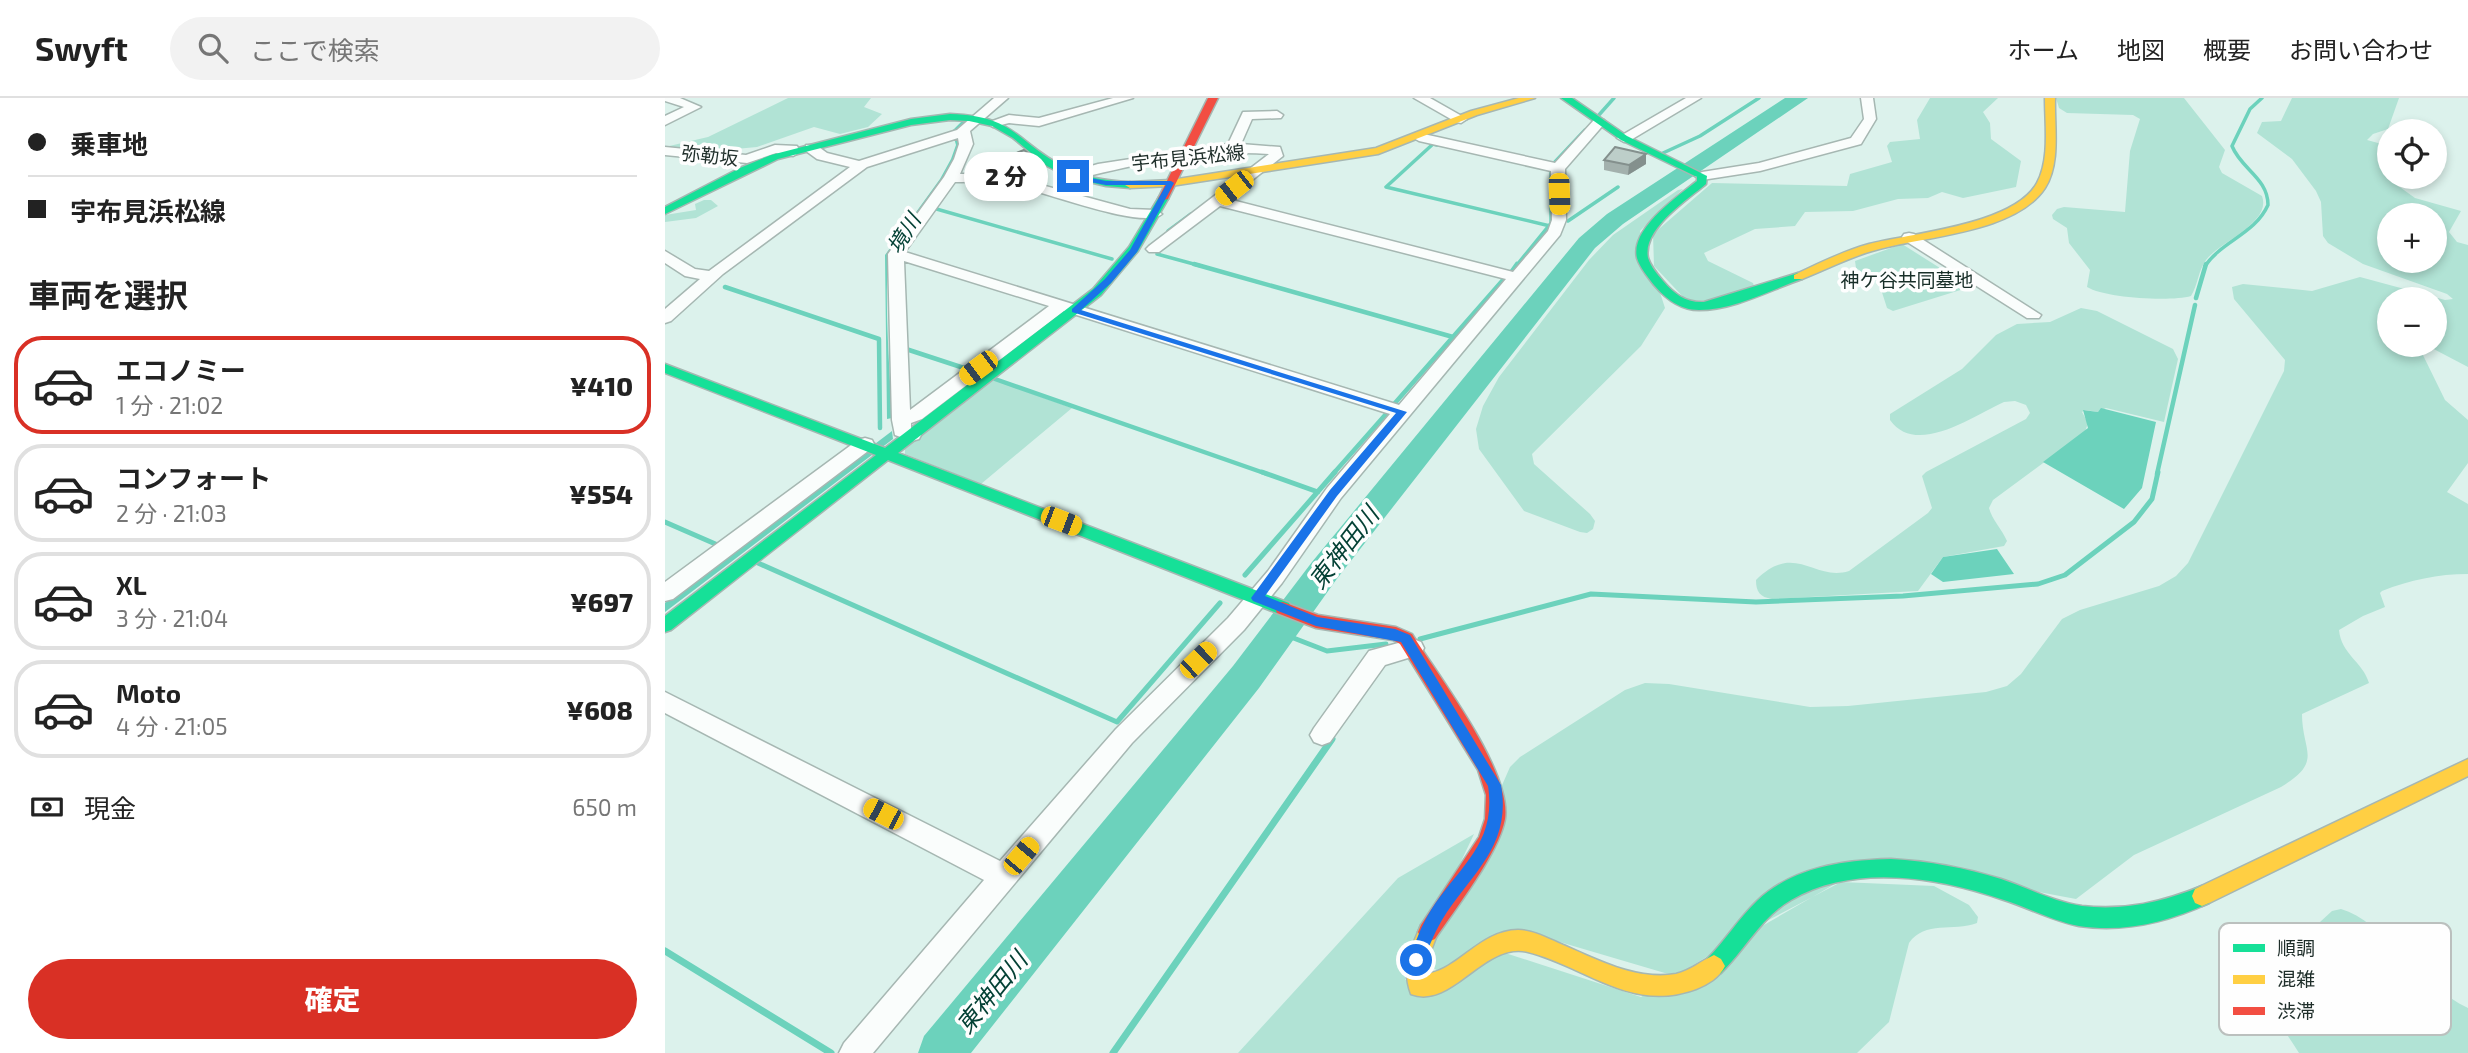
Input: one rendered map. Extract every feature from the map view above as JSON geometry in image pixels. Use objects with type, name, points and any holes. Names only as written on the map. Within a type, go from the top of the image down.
[{"type":"street","points":[[667,317],[713,276],[860,165],[963,127],[1002,98]]},
{"type":"street","points":[[993,123],[1009,119],[1039,122],[1127,98]]},
{"type":"street","points":[[665,593],[876,449],[912,435],[1126,261],[1155,214],[1213,98]]},
{"type":"street","points":[[1420,98],[1461,118]]},
{"type":"street","name":"宇布見浜松線","points":[[665,211],[706,194],[755,165],[793,152],[911,123],[963,127],[993,123],[1005,128],[1056,168],[1073,176],[1106,183],[1171,183],[1363,155],[1419,137],[1461,118],[1530,98]]},
{"type":"street","points":[[1566,98],[1624,138],[1700,175],[1760,167],[1856,141],[1870,119],[1867,98]]},
{"type":"street","points":[[1624,138],[1695,98]]},
{"type":"street","points":[[1700,175],[1702,182],[1646,232],[1641,246],[1643,260],[1667,294],[1682,304],[1693,306],[1715,304],[1869,248],[1987,221],[2013,211],[2033,198],[2047,174],[2050,98]]},
{"type":"street","points":[[665,121],[695,107],[678,99]]},
{"type":"street","points":[[1233,147],[1247,115],[1277,115]]},
{"type":"street","points":[[854,1053],[1123,736],[1262,600],[1333,493],[1559,224],[1557,167],[1599,122]]},
{"type":"street","points":[[912,435],[902,431],[901,420],[896,254],[951,178],[965,149],[963,127]]},
{"type":"street","points":[[1419,137],[1557,167]]},
{"type":"street","points":[[1073,176],[1098,167],[1233,147],[1261,144],[1275,150],[1276,156],[1154,249]]},
{"type":"street","name":"弥勒坂","points":[[665,151],[747,159],[781,148],[792,149],[793,152]]},
{"type":"street","points":[[811,148],[821,156],[860,165]]},
{"type":"street","points":[[667,317],[693,309],[730,276],[894,153]]},
{"type":"street","points":[[951,178],[1001,178],[1129,213],[1155,214]]},
{"type":"street","points":[[1218,201],[1516,277]]},
{"type":"street","points":[[1909,237],[2033,314]]},
{"type":"street","points":[[896,254],[1402,412]]},
{"type":"street","points":[[665,256],[691,273],[713,276]]},
{"type":"street","points":[[901,420],[916,415],[1071,308]]},
{"type":"street","points":[[665,368],[1316,621],[1395,634],[1406,639],[1486,767],[1494,785],[1498,805],[1495,826],[1487,847],[1437,914],[1425,936],[1416,960],[1414,978],[1419,986],[1429,988],[1444,981],[1470,959],[1499,944],[1517,940],[1534,944],[1606,976],[1641,987],[1678,985],[1711,971],[1735,946],[1752,919],[1774,899],[1800,884],[1838,874],[1877,869],[1918,870],[1959,877],[2002,888],[2044,906],[2097,918],[2146,916],[2188,903],[2468,767]]},
{"type":"street","points":[[665,625],[876,449]]},
{"type":"street","points":[[1322,735],[1377,658],[1413,648]]},
{"type":"street","points":[[665,702],[1004,877]]},
{"type":"green space","points":[[788,98],[871,98],[864,107],[882,114],[868,127],[840,134],[814,127],[757,147],[703,152],[665,147],[708,137]]},
{"type":"green space","points":[[1930,98],[1998,98],[1983,112],[1990,123],[1991,139],[2021,161],[2016,187],[1963,198],[1942,192],[1928,198],[1898,199],[1853,211],[1805,212],[1795,226],[1755,229],[1704,253],[1708,261],[1753,283],[1754,286],[1712,301],[1686,300],[1654,266],[1653,234],[1712,183],[1847,186],[1850,174],[1892,162],[1887,146],[1890,142],[1920,139],[1917,120]]},
{"type":"green space","points":[[2056,98],[2184,98],[2225,150],[2219,167],[2222,173],[2262,196],[2263,206],[2252,223],[2206,260],[2191,296],[2168,299],[2138,298],[2108,294],[2087,287],[2090,270],[2069,243],[2067,228],[2053,219],[2052,215],[2057,209],[2064,207],[2125,212],[2130,151],[2140,119],[2133,115],[2067,113],[2059,108]]},
{"type":"green space","points":[[2292,98],[2399,98],[2392,119],[2377,119],[2377,133],[2367,140],[2377,143],[2377,189],[2402,189],[2415,198],[2433,203],[2377,203],[2377,269],[2363,264],[2328,243],[2323,236],[2321,202],[2316,191],[2292,159],[2257,133],[2262,122],[2281,121]]},
{"type":"green space","points":[[1683,189],[1640,231],[1665,308],[1641,346],[1532,454],[1534,464],[1590,514],[1595,521],[1593,529],[1587,533],[1580,532],[1524,511],[1479,449],[1476,429],[1483,406],[1499,377],[1589,260],[1613,235]]},
{"type":"green space","points":[[711,200],[718,206],[696,218],[665,222],[665,215],[696,210],[695,204]]},
{"type":"green space","points":[[2447,207],[2461,211],[2449,232],[2457,242],[2468,245],[2468,367],[2447,356],[2447,300],[2453,299],[2447,294],[2447,287],[2427,287],[2388,273],[2447,273]]},
{"type":"green space","name":"神ケ谷共同墓地","points":[[1902,244],[1970,287],[1893,311],[1887,308],[1879,283],[1856,268],[1855,261]]},
{"type":"green space","points":[[2360,277],[2397,287],[2377,287],[2377,357],[2424,357],[2445,400],[2468,420],[2468,463],[2447,492],[2468,504],[2468,574],[2424,578],[2382,591],[2380,593],[2385,607],[2339,630],[2344,645],[2369,683],[2302,714],[2308,755],[2307,762],[2294,778],[2281,787],[2134,855],[2076,899],[1875,861],[1675,976],[1536,935],[1440,973],[1425,961],[1510,767],[1520,757],[1625,690],[1645,683],[1669,684],[1810,707],[1848,706],[1986,692],[2007,686],[2021,674],[2062,619],[2080,610],[2159,586],[2176,576],[2188,563],[2284,371],[2285,360],[2234,299],[2232,287],[2243,284],[2312,291]]},
{"type":"green space","points":[[2081,308],[2097,311],[2173,349],[2178,359],[2164,422],[2106,408],[2098,412],[2082,412],[2088,423],[2085,432],[1993,500],[1989,508],[2007,541],[2004,546],[1943,557],[1918,591],[1772,599],[1759,593],[1756,580],[1782,564],[1804,565],[1825,572],[1849,571],[1928,513],[1932,508],[1922,476],[1926,472],[2026,419],[2030,413],[2026,405],[2015,401],[2004,402],[1945,430],[1914,435],[1901,430],[1890,420],[1890,414],[1962,369],[1996,335],[2017,324],[2050,322]]},
{"type":"green space","points":[[994,380],[1072,408],[981,484],[905,454],[905,449]]},
{"type":"green space","points":[[1474,834],[1405,980],[1502,952],[1641,997],[1759,925],[1841,882],[1934,886],[1969,905],[1978,917],[1977,923],[1923,931],[1909,943],[1889,1022],[1857,1053],[1238,1053],[1398,878]]},
{"type":"green space","points":[[2341,909],[2367,923],[2319,923],[2332,911]]},
{"type":"green space","points":[[2451,998],[2468,1008],[2468,1053],[2299,1053],[2288,1035],[2451,1035]]},
{"type":"shaded area","points":[[962,121],[968,121],[956,131],[958,145],[946,176],[892,248],[887,279],[887,302],[892,418],[887,419],[885,255],[940,179],[956,145],[952,131]]},
{"type":"shaded area","points":[[2101,408],[2156,422],[2142,488],[2124,509],[2043,462],[2088,428],[2083,410],[2098,412]]},
{"type":"shaded area","points":[[892,431],[893,439],[665,612],[665,603]]},
{"type":"shaded area","points":[[1997,549],[2014,574],[1943,582],[1931,574],[1943,557]]},
{"type":"building","points":[[1615,147],[1646,154],[1629,165],[1604,160]]},
{"type":"building","points":[[1024,150],[1036,159],[1038,166],[1007,164],[1014,154]]},
{"type":"waterway","points":[[1598,116],[1614,98]]},
{"type":"waterway","points":[[1663,153],[1700,136],[1759,98]]},
{"type":"waterway","name":"東神田川","points":[[941,1053],[1246,677],[1324,571],[1587,243],[1615,219],[1798,98]]},
{"type":"waterway","points":[[2206,265],[2220,250],[2255,223],[2268,205],[2264,188],[2232,146],[2250,109],[2262,98]]},
{"type":"waterway","points":[[1553,164],[1585,130]]},
{"type":"waterway","points":[[1437,145],[1433,144],[1386,187],[1549,226]]},
{"type":"waterway","points":[[1549,226],[1551,223],[1551,169]]},
{"type":"waterway","points":[[1568,221],[1618,187]]},
{"type":"waterway","points":[[933,208],[1112,259]]},
{"type":"waterway","points":[[1168,231],[1191,214]]},
{"type":"waterway","points":[[1516,266],[1549,226]]},
{"type":"waterway","points":[[1157,254],[1201,266]]},
{"type":"waterway","points":[[1194,264],[1453,337]]},
{"type":"waterway","points":[[1512,271],[1517,264]]},
{"type":"waterway","points":[[2196,298],[2206,265]]},
{"type":"waterway","points":[[1453,337],[1503,280]]},
{"type":"waterway","points":[[725,287],[879,339],[880,428]]},
{"type":"waterway","points":[[2157,474],[2195,305]]},
{"type":"waterway","points":[[1395,403],[1453,337]]},
{"type":"waterway","points":[[906,349],[970,370]]},
{"type":"waterway","points":[[995,379],[1267,474]]},
{"type":"waterway","points":[[1333,474],[1386,414]]},
{"type":"waterway","points":[[1262,472],[1318,492]]},
{"type":"waterway","points":[[1318,492],[1335,472]]},
{"type":"waterway","points":[[1420,639],[1591,594],[1756,602],[1903,596],[2038,584],[2065,575],[2134,522],[2152,499],[2158,472]]},
{"type":"waterway","points":[[1245,575],[1318,492]]},
{"type":"waterway","points":[[665,522],[720,546]]},
{"type":"waterway","points":[[758,563],[1117,722],[1220,603]]},
{"type":"waterway","points":[[1278,632],[1327,651],[1386,644]]},
{"type":"waterway","points":[[1113,1053],[1332,739]]},
{"type":"waterway","points":[[665,951],[831,1053]]},
{"type":"traffic: fast","points":[[1566,98],[1624,138],[1702,176],[1702,182],[1654,224],[1643,245],[1645,264],[1671,296],[1686,304],[1704,306],[1738,298],[1798,277]]},
{"type":"traffic: fast","points":[[665,211],[775,157],[892,126],[950,117],[988,121],[1003,127],[1051,164],[1072,175],[1094,181],[1130,185]]},
{"type":"traffic: fast","points":[[665,625],[1097,292],[1134,249],[1163,199]]},
{"type":"traffic: fast","points":[[665,368],[1283,608]]},
{"type":"traffic: fast","points":[[1714,966],[1772,900],[1808,881],[1834,873],[1862,869],[1920,870],[1975,881],[2061,911],[2082,916],[2113,918],[2158,912],[2202,896]]},
{"type":"traffic: slow","points":[[1130,185],[1171,183],[1378,151],[1474,113],[1530,98]]},
{"type":"traffic: slow","points":[[1798,277],[1872,247],[1988,220],[2028,200],[2040,187],[2047,167],[2050,98]]},
{"type":"traffic: slow","points":[[2202,896],[2468,767]]},
{"type":"traffic: slow","points":[[1428,932],[1416,964],[1419,986],[1433,984],[1445,978],[1492,947],[1519,940],[1616,978],[1657,986],[1676,985],[1696,978],[1714,966]]},
{"type":"traffic: jam","points":[[1163,199],[1213,98]]},
{"type":"traffic: jam","points":[[1283,608],[1316,621],[1396,634],[1406,639],[1486,767],[1495,795],[1495,819],[1487,842],[1428,932]]},
{"type":"route","points":[[1073,176],[1106,183],[1171,183],[1134,251],[1108,281],[1075,311],[1402,412],[1333,493],[1257,598],[1316,621],[1395,634],[1406,639],[1486,767],[1494,785],[1498,805],[1495,826],[1487,847],[1437,914],[1416,960]]},
{"type":"water label","name":"境川","points":[[903,233]]}]
